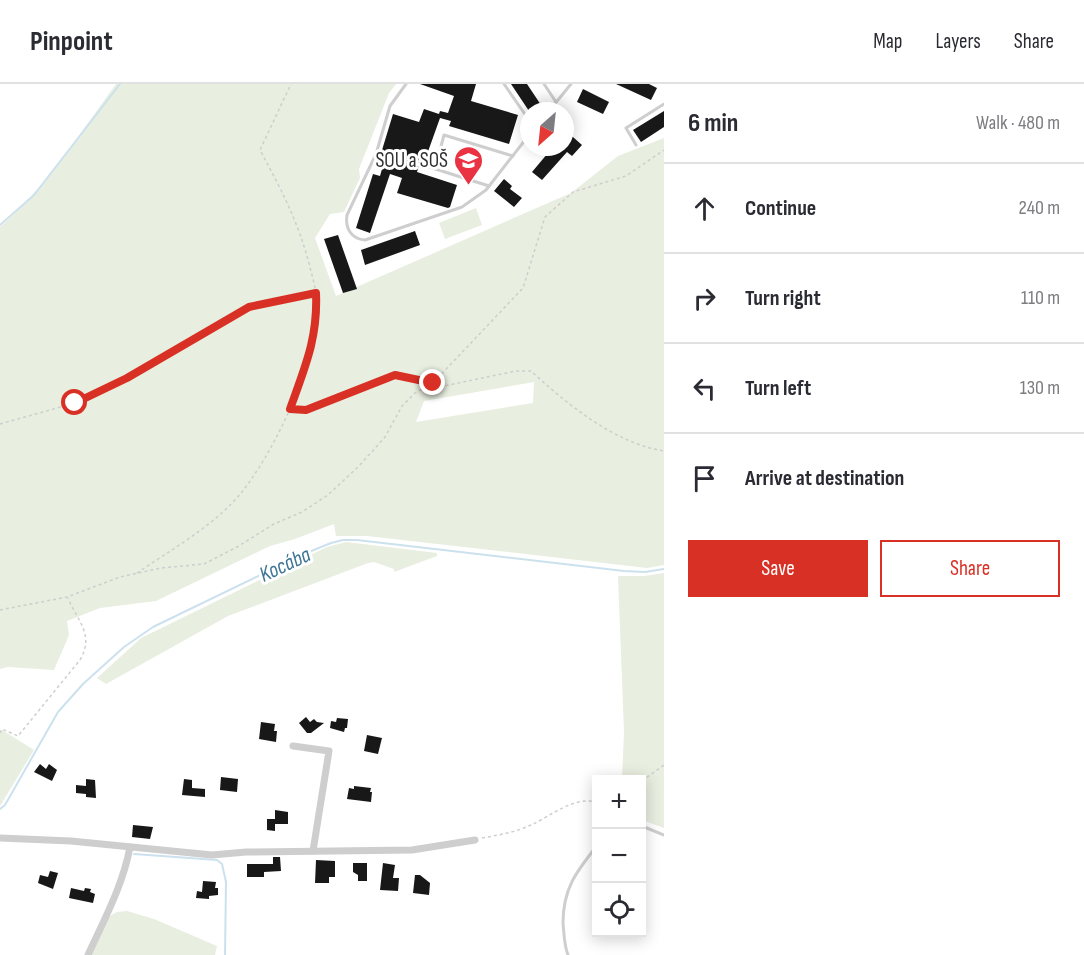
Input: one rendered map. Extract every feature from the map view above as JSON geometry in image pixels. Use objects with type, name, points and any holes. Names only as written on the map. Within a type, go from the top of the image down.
[{"type":"street","points":[[293,746],[329,751],[313,851]]},
{"type":"street","points":[[0,838],[71,841],[212,855],[246,852],[412,850],[475,840]]},
{"type":"street","points":[[88,955],[127,864],[130,847]]},
{"type":"lane","points":[[406,84],[390,106],[376,154],[347,214],[348,230],[354,237],[365,240],[451,213],[489,186],[520,147]]},
{"type":"lane","points":[[504,84],[520,107]]},
{"type":"lane","points":[[544,84],[556,102],[571,84]]},
{"type":"lane","points":[[636,145],[626,128],[664,104]]},
{"type":"lane","points":[[435,169],[444,135],[513,156]]},
{"type":"lane","points":[[423,165],[489,186]]},
{"type":"lane","points":[[646,828],[664,835]]},
{"type":"lane","points":[[568,955],[564,933],[565,898],[572,880],[592,854]]},
{"type":"path","points":[[136,573],[207,526],[244,489],[290,409],[311,350],[317,317],[316,293],[302,238],[288,202],[260,150],[291,84]]},
{"type":"path","points":[[0,610],[67,597],[136,573],[204,564],[274,524],[302,512],[328,495],[385,437],[402,406],[415,393],[433,383],[524,288],[545,217],[573,192],[626,176],[664,150]]},
{"type":"path","points":[[0,424],[75,403],[127,378],[249,307],[316,293]]},
{"type":"path","points":[[290,409],[306,410],[395,375],[433,383],[440,387],[516,371],[531,371],[563,400],[588,417],[626,438],[664,451]]},
{"type":"path","points":[[0,733],[2,729],[18,736],[85,652],[84,628],[67,597]]},
{"type":"path","points":[[646,778],[664,765]]},
{"type":"path","points":[[475,840],[521,829],[583,801],[592,802]]},
{"type":"shaded area","points":[[116,84],[396,84],[389,93],[359,169],[360,178],[344,212],[330,214],[315,238],[336,296],[571,193],[618,156],[664,138],[664,565],[647,568],[367,536],[336,536],[334,524],[270,546],[156,601],[100,608],[67,621],[69,635],[54,670],[8,667],[0,669],[0,227],[47,177]],"holes":[[[534,382],[533,403],[416,422],[424,401]]]},
{"type":"shaded area","points":[[476,208],[482,225],[445,239],[439,223]]},
{"type":"shaded area","points":[[346,542],[437,553],[437,556],[394,572],[394,569],[374,562],[368,563],[228,616],[106,684],[97,678],[141,638],[327,547]]},
{"type":"shaded area","points":[[664,573],[664,828],[646,821],[646,775],[622,775],[624,732],[618,576]]},
{"type":"shaded area","points":[[2,730],[34,750],[0,806],[0,733]]},
{"type":"shaded area","points":[[127,911],[154,919],[217,946],[215,955],[90,955],[108,917],[117,912]]},
{"type":"building","points":[[420,84],[476,84],[471,101],[518,115],[509,144],[449,126],[451,121],[440,118],[425,160],[421,159],[417,172],[457,185],[450,207],[397,193],[402,178],[390,174],[370,233],[356,228],[373,174],[380,176],[384,162],[379,160],[393,114],[419,122],[424,109],[439,114],[440,111],[448,113],[454,96]]},
{"type":"building","points":[[511,84],[527,84],[539,102],[523,102]]},
{"type":"building","points":[[616,84],[649,84],[657,88],[651,100]]},
{"type":"building","points":[[583,89],[609,102],[603,114],[577,102]]},
{"type":"building","points":[[664,111],[664,127],[641,142],[633,130]]},
{"type":"building","points":[[574,138],[582,145],[574,154]]},
{"type":"building","points":[[545,156],[563,156],[542,180],[532,172]]},
{"type":"building","points":[[504,179],[512,186],[510,189],[522,198],[514,207],[494,191]]},
{"type":"building","points":[[415,231],[420,245],[365,265],[361,250]]},
{"type":"building","points":[[338,235],[357,289],[343,293],[324,239]]},
{"type":"building","points":[[306,717],[310,722],[314,719],[324,723],[311,733],[307,733],[299,723]]},
{"type":"building","points":[[337,718],[348,719],[344,732],[330,728],[331,721],[336,722]]},
{"type":"building","points":[[261,722],[275,724],[276,742],[259,739]]},
{"type":"building","points":[[367,735],[382,738],[378,754],[364,751]]},
{"type":"building","points":[[40,764],[46,769],[49,764],[57,770],[52,781],[34,772]]},
{"type":"building","points":[[221,777],[238,779],[237,792],[220,790]]},
{"type":"building","points":[[86,779],[95,780],[96,798],[76,793],[76,785],[86,786]]},
{"type":"building","points":[[184,779],[192,780],[192,788],[205,789],[205,797],[182,795]]},
{"type":"building","points":[[354,786],[371,788],[371,802],[347,799],[349,788],[354,789]]},
{"type":"building","points":[[275,810],[288,812],[288,824],[275,824],[275,831],[267,830],[267,819],[275,819]]},
{"type":"building","points":[[133,825],[153,827],[150,839],[132,837]]},
{"type":"building","points":[[273,857],[280,857],[281,871],[264,872],[264,877],[247,877],[247,864],[273,864]]},
{"type":"building","points":[[316,860],[335,861],[335,877],[329,877],[329,883],[315,883]]},
{"type":"building","points":[[353,863],[367,863],[367,881],[358,881],[358,875],[353,872]]},
{"type":"building","points":[[383,863],[395,865],[393,878],[399,878],[398,891],[380,890]]},
{"type":"building","points":[[50,871],[58,873],[53,889],[38,883],[40,875],[48,877]]},
{"type":"building","points":[[415,875],[420,875],[430,883],[429,895],[413,893]]},
{"type":"building","points":[[203,881],[216,882],[215,888],[218,888],[218,895],[209,896],[209,899],[196,898],[197,891],[202,892]]},
{"type":"building","points":[[71,888],[84,891],[85,888],[91,889],[90,892],[95,894],[93,903],[69,898]]},
{"type":"waterway","points":[[0,225],[34,195],[120,84]]},
{"type":"waterway","name":"Kocába","points":[[0,809],[5,805],[58,712],[83,684],[124,647],[153,627],[331,543],[357,540],[624,571],[645,572],[664,569]]},
{"type":"waterway","points":[[134,854],[217,860],[222,864],[226,882],[225,955]]},
{"type":"place","name":"SOU a SOŠ","points":[[469,186]]},
{"type":"route","points":[[75,403],[127,378],[249,307],[316,293],[317,317],[311,350],[290,409],[306,410],[395,375],[433,383]]}]
